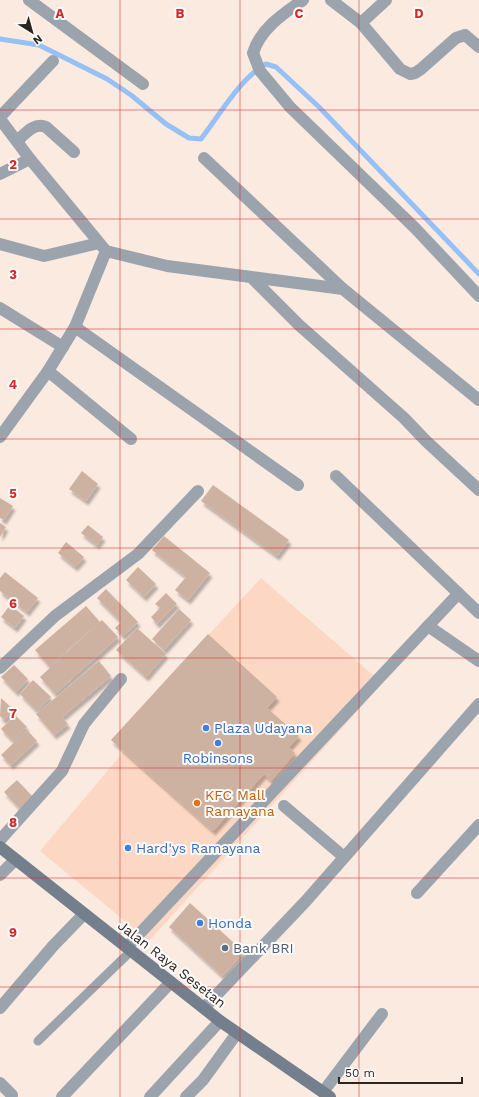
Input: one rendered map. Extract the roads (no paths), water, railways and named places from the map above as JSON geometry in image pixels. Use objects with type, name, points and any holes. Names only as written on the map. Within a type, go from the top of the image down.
[{"type":"main road","name":"Jalan Raya Sesetan","points":[[0,847],[220,1021],[327,1095]]},
{"type":"street","points":[[29,0],[143,84]]},
{"type":"street","points":[[303,0],[270,25],[256,42],[252,53],[260,71],[290,106],[415,228],[479,296]]},
{"type":"street","points":[[331,0],[361,23],[400,69],[410,74],[421,69],[456,38],[465,36],[479,46]]},
{"type":"street","points":[[361,23],[386,0]]},
{"type":"street","points":[[53,61],[0,118],[30,159],[102,247]]},
{"type":"street","points":[[17,141],[34,126],[41,124],[46,126],[74,152]]},
{"type":"street","points":[[204,158],[343,289],[479,400]]},
{"type":"street","points":[[0,174],[30,159]]},
{"type":"street","points":[[0,244],[44,256],[102,247],[167,266],[343,289]]},
{"type":"street","points":[[0,437],[48,371],[75,327],[102,247]]},
{"type":"street","points":[[252,278],[299,325],[404,418],[479,490]]},
{"type":"street","points":[[0,308],[63,346]]},
{"type":"street","points":[[75,327],[298,485]]},
{"type":"street","points":[[48,371],[131,439]]},
{"type":"street","points":[[336,476],[479,613]]},
{"type":"street","points":[[0,668],[55,616],[138,554],[198,492]]},
{"type":"street","points":[[129,949],[293,764],[458,594]]},
{"type":"street","points":[[428,626],[479,661]]},
{"type":"street","points":[[0,840],[62,771],[84,724],[121,679]]},
{"type":"street","points":[[204,1008],[283,925],[479,704]]},
{"type":"street","points":[[284,806],[344,857]]},
{"type":"street","points":[[417,893],[479,825]]},
{"type":"street","points":[[0,875],[15,860]]},
{"type":"street","points":[[0,1008],[53,946],[84,914]]},
{"type":"street","points":[[62,1097],[171,982]]},
{"type":"street","points":[[327,1095],[382,1014]]},
{"type":"street","points":[[150,1097],[220,1021]]},
{"type":"street","points":[[186,1097],[203,1080],[237,1033]]},
{"type":"street","points":[[0,1083],[12,1095]]},
{"type":"lane","points":[[38,1041],[129,949]]},
{"type":"waterway","points":[[0,39],[39,45],[107,79],[131,95],[166,124],[189,138],[201,139],[230,98],[256,70],[266,64],[276,67],[319,107],[479,274]]},
{"type":"place","name":"Plaza Udayana","points":[[206,728]]},
{"type":"place","name":"Robinsons","points":[[218,743]]},
{"type":"place","name":"KFC Mall Ramayana","points":[[197,803]]},
{"type":"place","name":"Hard'ys Ramayana","points":[[128,848]]},
{"type":"place","name":"Honda","points":[[200,923]]},
{"type":"place","name":"Bank BRI","points":[[225,948]]}]
